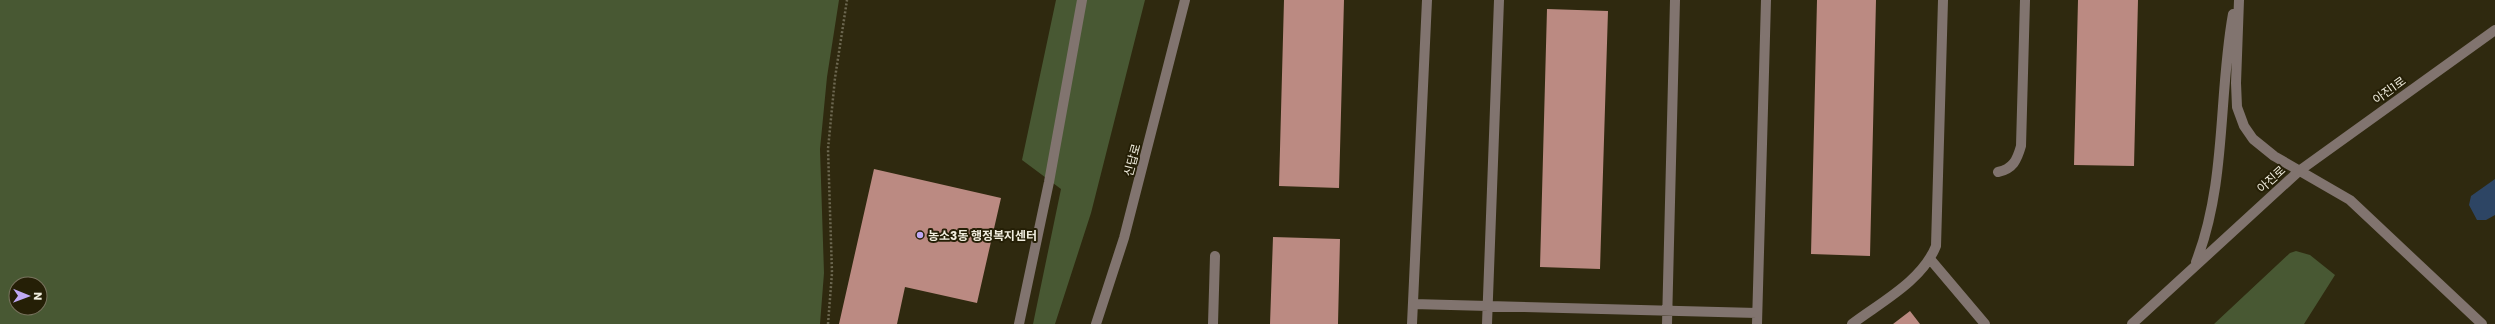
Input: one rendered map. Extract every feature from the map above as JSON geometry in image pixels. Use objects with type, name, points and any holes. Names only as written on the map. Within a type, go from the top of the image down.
[{"type":"street","points":[[1019,324],[1049,182],[1082,0]]},
{"type":"street","name":"신답로","points":[[1096,324],[1124,238],[1186,0]]},
{"type":"street","points":[[1412,324],[1427,0]]},
{"type":"street","points":[[1487,324],[1499,0]]},
{"type":"street","points":[[1667,324],[1674,0]]},
{"type":"street","points":[[1757,324],[1766,0]]},
{"type":"street","points":[[1852,324],[1920,272],[1930,259],[1936,246],[1943,0]]},
{"type":"street","points":[[1998,172],[2006,170],[2012,166],[2020,146],[2024,0]]},
{"type":"street","points":[[2195,264],[2210,220],[2216,190],[2228,39],[2236,0]]},
{"type":"street","name":"아진로","points":[[2132,324],[2195,264],[2299,171],[2253,139],[2244,126],[2237,107],[2236,83],[2239,0]]},
{"type":"street","name":"아진1로","points":[[2299,171],[2495,30]]},
{"type":"street","points":[[2299,171],[2334,189],[2365,212],[2482,324]]},
{"type":"street","points":[[1213,324],[1215,256]]},
{"type":"street","points":[[1930,259],[1985,324]]},
{"type":"street","points":[[1413,304],[1758,313]]},
{"type":"path","points":[[828,324],[832,274],[828,149],[835,78],[848,0]]},
{"type":"green space","points":[[0,0],[839,0],[827,77],[820,149],[824,273],[820,324],[0,324]]},
{"type":"green space","points":[[1056,0],[1145,0],[1091,213],[1055,324],[1033,324],[1061,189],[1022,160]]},
{"type":"green space","points":[[2296,251],[2310,255],[2335,275],[2304,324],[2214,324],[2290,253]]},
{"type":"water","points":[[2495,179],[2495,215],[2486,220],[2477,220],[2469,205],[2471,196]]},
{"type":"building","points":[[1284,0],[1344,0],[1339,188],[1279,186]]},
{"type":"building","points":[[1817,0],[1876,0],[1870,256],[1811,254]]},
{"type":"building","points":[[2078,0],[2138,0],[2134,166],[2074,165]]},
{"type":"building","points":[[1547,9],[1608,11],[1600,269],[1540,267]]},
{"type":"building","points":[[874,169],[1001,198],[977,303],[905,287],[897,324],[839,324]]},
{"type":"building","points":[[1273,237],[1340,239],[1338,324],[1270,324]]},
{"type":"building","points":[[1910,311],[1920,324],[1893,324]]},
{"type":"place","name":"농소3동 행정복지센터","points":[[920,235]]}]
